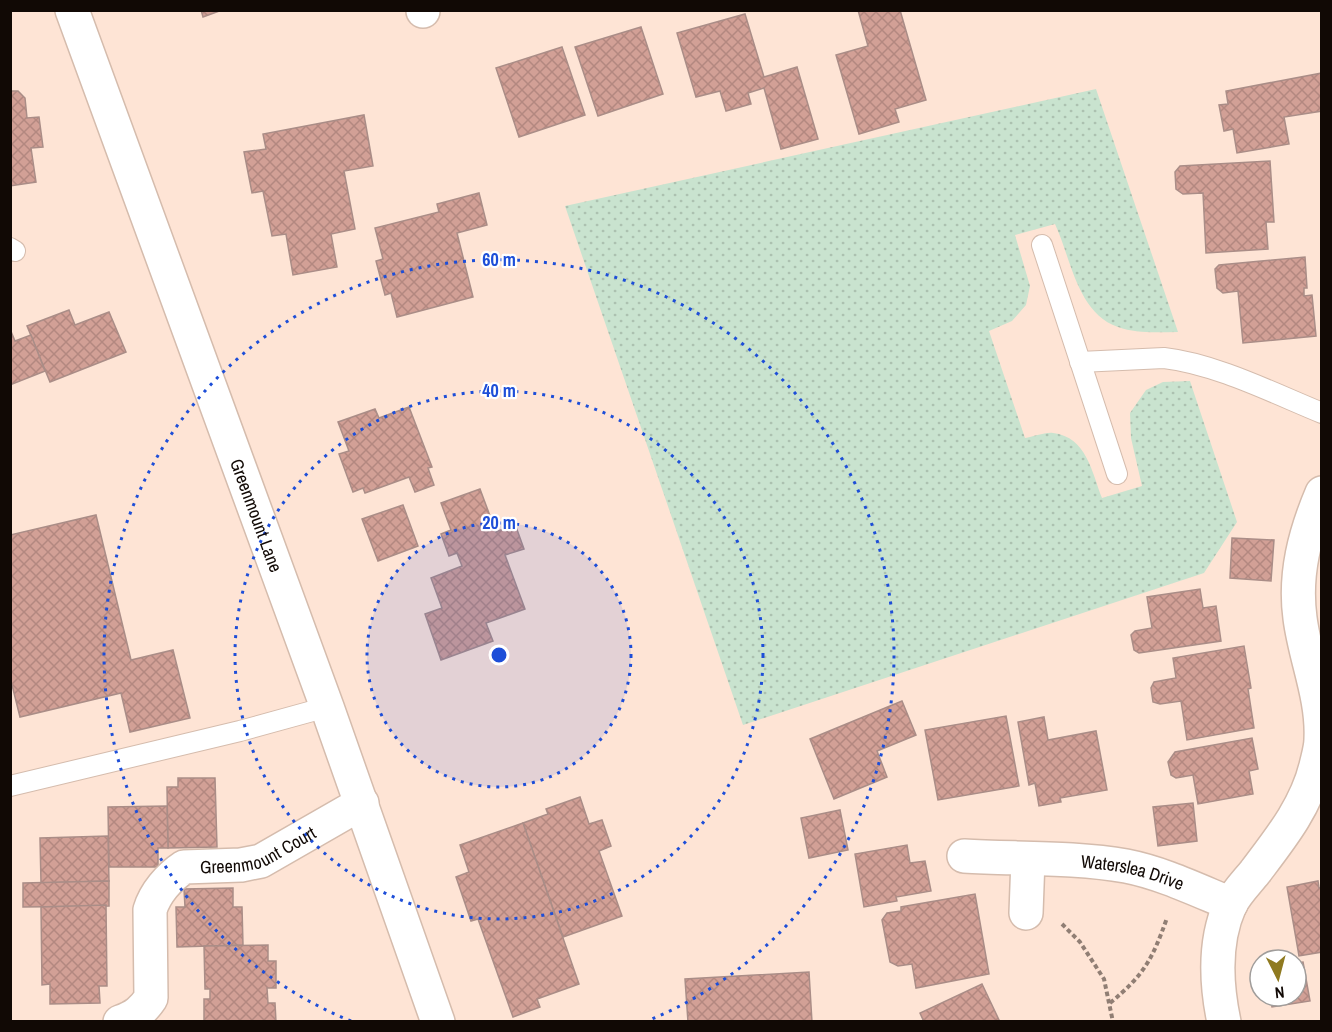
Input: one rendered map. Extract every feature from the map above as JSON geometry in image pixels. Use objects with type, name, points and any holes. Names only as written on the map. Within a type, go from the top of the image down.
[{"type":"street","name":"Greenmount Lane","points":[[72,10],[362,803],[438,1022]]},
{"type":"street","points":[[1224,1022],[1218,969],[1221,937],[1231,904],[1291,825],[1315,769],[1321,740],[1316,691],[1299,618],[1298,583],[1303,544],[1322,493]]},
{"type":"street","name":"Greenmount Court","points":[[120,1022],[144,1009],[151,998],[150,910],[154,897],[177,871],[184,867],[241,865],[261,861],[362,803]]},
{"type":"street","name":"Waterslea Drive","points":[[964,856],[1096,862],[1126,866],[1149,872],[1231,904]]},
{"type":"street","points":[[1026,913],[1028,859]]},
{"type":"lane","points":[[1042,245],[1117,474]]},
{"type":"lane","points":[[1080,362],[1164,358],[1178,360],[1211,369],[1322,413]]},
{"type":"lane","points":[[10,786],[228,734],[327,707]]},
{"type":"path","points":[[1110,1003],[1133,984],[1150,962],[1180,884]]},
{"type":"path","points":[[1026,913],[1062,923],[1080,942],[1104,979],[1113,1022]]},
{"type":"green space","points":[[1096,89],[1178,332],[1133,331],[1104,320],[1084,297],[1055,224],[1015,235],[1030,286],[1026,305],[1012,321],[989,331],[1025,438],[1053,433],[1074,441],[1091,468],[1102,498],[1142,486],[1131,438],[1130,413],[1146,390],[1163,382],[1190,381],[1237,522],[1204,573],[743,725],[565,206]]},
{"type":"building","points":[[201,10],[222,10],[203,17]]},
{"type":"building","points":[[858,10],[900,10],[926,100],[895,109],[899,122],[859,134],[836,55],[868,46]]},
{"type":"building","points":[[745,14],[764,77],[797,67],[818,139],[781,149],[764,88],[748,93],[751,104],[726,111],[720,91],[696,97],[677,33]]},
{"type":"building","points":[[641,27],[663,94],[598,116],[575,47]]},
{"type":"building","points":[[562,47],[585,115],[519,137],[496,68]]},
{"type":"building","points":[[1322,73],[1322,111],[1284,117],[1289,144],[1237,153],[1233,129],[1224,131],[1219,105],[1228,104],[1226,91]]},
{"type":"building","points":[[10,91],[18,91],[25,98],[27,118],[39,117],[43,147],[31,148],[36,182],[10,186]]},
{"type":"building","points":[[364,115],[373,166],[344,171],[355,229],[331,234],[337,267],[293,275],[286,234],[272,236],[263,191],[252,193],[244,152],[266,149],[263,134]]},
{"type":"building","points":[[1270,161],[1274,222],[1266,222],[1268,249],[1206,253],[1203,193],[1183,194],[1176,189],[1175,172],[1180,166]]},
{"type":"building","points":[[479,193],[487,225],[457,233],[473,297],[397,317],[391,293],[385,295],[376,261],[383,259],[375,228],[439,212],[437,204]]},
{"type":"building","points":[[1305,257],[1307,288],[1304,288],[1304,296],[1312,295],[1316,336],[1243,343],[1238,291],[1223,293],[1217,288],[1215,269],[1219,265]]},
{"type":"building","points":[[69,310],[75,325],[109,312],[126,352],[50,382],[27,326]]},
{"type":"building","points":[[10,329],[15,341],[31,335],[45,371],[10,385]]},
{"type":"building","points":[[409,407],[432,467],[428,468],[434,485],[415,492],[409,477],[365,493],[363,488],[353,492],[339,454],[349,451],[338,422],[375,409],[379,418]]},
{"type":"building","points":[[480,489],[496,532],[515,524],[524,549],[505,555],[525,609],[486,623],[493,641],[441,660],[425,614],[442,608],[431,578],[462,566],[457,553],[449,556],[441,534],[451,530],[441,503]]},
{"type":"building","points":[[403,505],[418,546],[378,561],[362,519]]},
{"type":"building","points":[[96,515],[131,660],[173,650],[190,718],[130,732],[121,693],[20,717],[10,677],[10,535]]},
{"type":"building","points":[[1232,538],[1274,540],[1271,581],[1230,578]]},
{"type":"building","points":[[1200,589],[1203,608],[1216,606],[1221,641],[1139,653],[1134,650],[1131,635],[1135,631],[1152,628],[1147,597]]},
{"type":"building","points":[[1244,646],[1251,688],[1248,689],[1254,728],[1187,740],[1181,701],[1160,704],[1153,702],[1151,688],[1154,682],[1176,678],[1173,658]]},
{"type":"building","points":[[902,701],[916,735],[877,751],[887,777],[834,799],[810,739]]},
{"type":"building","points":[[1006,716],[1019,786],[938,800],[925,730]]},
{"type":"building","points":[[1044,717],[1048,740],[1096,731],[1107,790],[1060,798],[1061,802],[1039,806],[1035,783],[1029,785],[1018,722]]},
{"type":"building","points":[[1252,738],[1258,769],[1249,771],[1253,794],[1198,804],[1193,775],[1176,778],[1171,775],[1168,762],[1175,752]]},
{"type":"building","points":[[178,778],[215,778],[217,847],[168,848],[167,787],[178,787]]},
{"type":"building","points":[[580,797],[589,824],[602,820],[611,846],[599,851],[622,916],[563,937],[523,823],[548,814],[546,809]]},
{"type":"building","points":[[1193,803],[1197,841],[1158,846],[1153,807]]},
{"type":"building","points":[[167,806],[168,848],[158,848],[158,867],[109,867],[108,807]]},
{"type":"building","points":[[840,810],[848,850],[809,858],[801,818]]},
{"type":"building","points":[[523,823],[579,984],[537,999],[540,1007],[513,1017],[478,919],[471,921],[456,877],[469,872],[460,845]]},
{"type":"building","points":[[108,836],[109,881],[41,883],[40,838]]},
{"type":"building","points":[[907,845],[910,863],[925,861],[931,891],[896,897],[897,901],[864,907],[855,854]]},
{"type":"building","points":[[109,881],[109,906],[23,907],[23,883]]},
{"type":"building","points":[[1318,881],[1319,888],[1322,887],[1322,952],[1308,954],[1308,948],[1298,948],[1287,887]]},
{"type":"building","points":[[233,888],[233,907],[242,907],[243,945],[177,947],[176,907],[185,907],[184,889]]},
{"type":"building","points":[[975,894],[989,974],[916,988],[912,964],[898,966],[890,962],[882,920],[887,913],[901,911],[901,907]]},
{"type":"building","points":[[106,905],[107,986],[99,986],[100,1003],[50,1004],[50,984],[42,985],[41,907]]},
{"type":"building","points":[[268,945],[268,961],[276,961],[276,988],[267,988],[268,1003],[275,1003],[276,1022],[204,1022],[204,999],[210,999],[210,989],[205,989],[204,946]]},
{"type":"building","points":[[809,972],[812,1022],[688,1022],[685,979]]},
{"type":"building","points":[[982,984],[1000,1022],[924,1022],[920,1013]]}]
